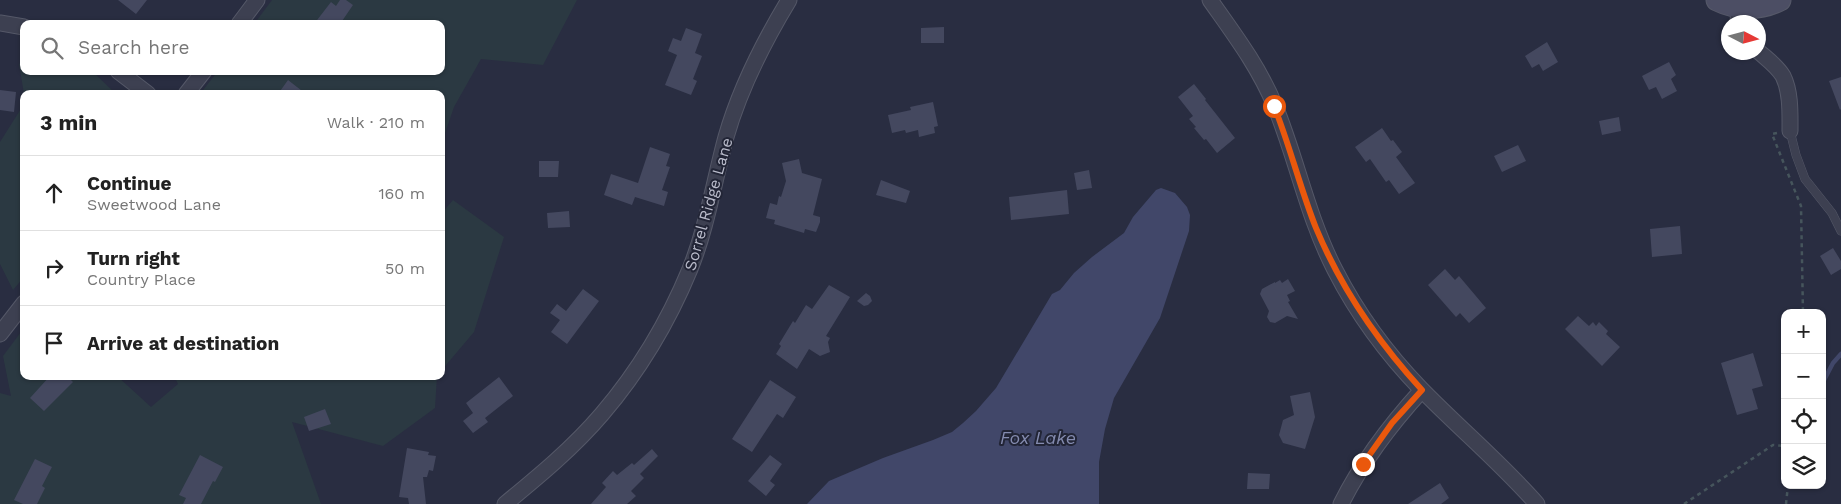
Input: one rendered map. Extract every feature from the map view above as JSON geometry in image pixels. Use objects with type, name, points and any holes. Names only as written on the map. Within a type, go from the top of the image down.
[{"type":"main road","points":[[1717,0],[1739,15],[1780,0]]},
{"type":"street","points":[[242,20],[257,0]]},
{"type":"street","name":"Sorrel Ridge Lane","points":[[505,504],[570,448],[602,414],[625,384],[657,336],[691,268],[727,136],[744,87],[772,27],[789,0]]},
{"type":"street","points":[[1210,0],[1260,75],[1279,118],[1310,213],[1335,270],[1371,328],[1422,390],[1518,482],[1537,504]]},
{"type":"street","points":[[0,23],[20,26]]},
{"type":"street","points":[[1766,58],[1783,76],[1787,88],[1790,131]]},
{"type":"street","points":[[123,75],[143,90]]},
{"type":"street","points":[[189,90],[201,75]]},
{"type":"street","points":[[0,334],[20,308]]},
{"type":"street","points":[[1341,504],[1353,479],[1392,423],[1422,390]]},
{"type":"lane","points":[[1790,131],[1805,179],[1832,213],[1841,231]]},
{"type":"path","points":[[1790,131],[1772,134],[1801,206],[1803,309]]},
{"type":"path","points":[[1684,504],[1773,446],[1781,446]]},
{"type":"path","points":[[1786,504],[1788,489]]},
{"type":"shaded area","points":[[272,0],[577,0],[543,65],[481,59],[454,107],[445,133],[445,90],[203,90],[215,75],[445,75],[445,20],[257,20]]},
{"type":"shaded area","points":[[21,75],[96,75],[112,90],[23,90]]},
{"type":"shaded area","points":[[20,110],[20,282],[13,290],[0,264],[0,142]]},
{"type":"shaded area","points":[[453,200],[504,237],[474,332],[445,366],[445,209]]},
{"type":"shaded area","points":[[20,333],[20,380],[121,380],[151,407],[178,384],[176,380],[437,380],[435,408],[383,446],[292,422],[321,504],[0,504],[0,393],[11,396],[3,356]]},
{"type":"water","name":"Fox Lake","points":[[1161,188],[1175,193],[1187,207],[1190,215],[1189,231],[1160,318],[1114,398],[1105,429],[1099,462],[1099,504],[807,504],[829,481],[952,432],[963,423],[996,388],[1052,294],[1060,290],[1074,273],[1092,257],[1124,233],[1133,217],[1156,190]]},
{"type":"building","points":[[118,0],[147,0],[136,14]]},
{"type":"building","points":[[340,0],[346,0],[353,5],[343,20],[317,20],[331,2],[336,6]]},
{"type":"building","points":[[944,27],[944,43],[921,43],[921,28]]},
{"type":"building","points":[[686,28],[702,34],[695,53],[702,56],[693,79],[697,81],[691,95],[665,85],[677,55],[668,51],[673,38],[681,41]]},
{"type":"building","points":[[1547,42],[1558,62],[1543,71],[1539,64],[1532,68],[1525,56]]},
{"type":"building","points":[[1669,62],[1676,75],[1671,79],[1677,91],[1662,99],[1656,87],[1649,90],[1642,76]]},
{"type":"building","points":[[1841,77],[1841,109],[1840,110],[1829,81]]},
{"type":"building","points":[[288,80],[301,90],[281,90]]},
{"type":"building","points":[[1194,84],[1235,138],[1217,153],[1194,128],[1196,127],[1189,119],[1193,116],[1178,97]]},
{"type":"building","points":[[0,90],[16,92],[14,112],[0,110]]},
{"type":"building","points":[[933,102],[938,126],[934,127],[935,133],[919,137],[918,130],[906,133],[905,130],[892,133],[888,115],[911,110],[910,107]]},
{"type":"building","points":[[1619,117],[1621,131],[1602,135],[1599,121]]},
{"type":"building","points":[[1382,128],[1402,152],[1396,157],[1415,183],[1399,194],[1389,180],[1386,182],[1370,159],[1366,162],[1355,147]]},
{"type":"building","points":[[1518,145],[1526,161],[1502,172],[1494,156]]},
{"type":"building","points":[[650,147],[670,154],[666,166],[670,167],[662,190],[668,192],[664,206],[635,197],[632,205],[604,195],[611,174],[638,183]]},
{"type":"building","points":[[799,159],[802,173],[822,179],[813,215],[820,217],[816,232],[805,229],[804,233],[774,224],[775,220],[766,218],[770,203],[777,205],[786,181],[782,163]]},
{"type":"building","points":[[539,161],[559,161],[558,177],[539,177]]},
{"type":"building","points":[[1089,170],[1092,188],[1077,190],[1074,173]]},
{"type":"building","points":[[881,180],[910,191],[906,203],[876,195]]},
{"type":"building","points":[[1067,190],[1069,214],[1011,220],[1009,197]]},
{"type":"building","points":[[569,211],[570,227],[548,228],[547,213]]},
{"type":"building","points":[[1680,226],[1682,254],[1652,257],[1650,229]]},
{"type":"building","points":[[1833,248],[1841,261],[1841,269],[1831,275],[1820,256]]},
{"type":"building","points":[[1445,269],[1455,280],[1459,276],[1486,308],[1469,323],[1460,313],[1456,317],[1428,285]]},
{"type":"building","points":[[1288,279],[1295,291],[1287,295],[1290,301],[1288,302],[1298,319],[1287,316],[1275,323],[1270,322],[1267,317],[1269,311],[1260,294],[1262,289],[1280,280],[1282,283]]},
{"type":"building","points":[[829,285],[850,297],[826,336],[830,338],[828,342],[830,352],[820,356],[809,349],[797,369],[776,354],[781,346],[779,344],[793,321],[795,323],[806,305],[812,309]]},
{"type":"building","points":[[583,289],[599,301],[567,344],[551,332],[560,320],[550,313],[557,304],[566,311]]},
{"type":"building","points":[[866,293],[872,301],[864,306],[857,301]]},
{"type":"building","points":[[1578,316],[1589,326],[1593,322],[1596,326],[1599,322],[1608,331],[1606,334],[1620,347],[1602,366],[1565,329]]},
{"type":"building","points":[[1753,353],[1763,386],[1752,389],[1758,409],[1737,415],[1721,363]]},
{"type":"building","points":[[499,377],[513,396],[485,418],[488,422],[473,433],[463,421],[473,413],[466,403]]},
{"type":"building","points":[[46,380],[71,380],[73,382],[44,411],[30,398]]},
{"type":"building","points":[[770,380],[796,397],[783,418],[777,414],[752,452],[732,439]]},
{"type":"building","points":[[1310,392],[1315,417],[1305,449],[1283,443],[1279,435],[1283,420],[1294,415],[1290,396]]},
{"type":"building","points":[[325,409],[331,424],[309,431],[304,417]]},
{"type":"building","points":[[407,448],[429,452],[428,455],[436,456],[433,471],[429,470],[427,477],[423,477],[426,504],[409,504],[408,498],[399,497]]},
{"type":"building","points":[[652,449],[658,456],[640,474],[644,478],[631,491],[636,496],[627,504],[591,504],[606,487],[602,483],[613,471],[617,475],[632,463],[634,465]]},
{"type":"building","points":[[200,455],[223,467],[201,504],[183,504],[186,498],[179,495]]},
{"type":"building","points":[[770,455],[782,464],[770,481],[775,485],[766,496],[748,481]]},
{"type":"building","points":[[35,459],[52,467],[42,486],[45,488],[37,504],[23,504],[14,500]]},
{"type":"building","points":[[1248,473],[1270,474],[1269,489],[1247,489]]},
{"type":"building","points":[[1440,483],[1449,498],[1441,504],[1408,504]]},
{"type":"waterway","points":[[1826,376],[1833,363],[1841,354]]},
{"type":"route","points":[[1274,106],[1289,146],[1304,196],[1335,270],[1371,328],[1422,390],[1392,423],[1363,464]]}]
